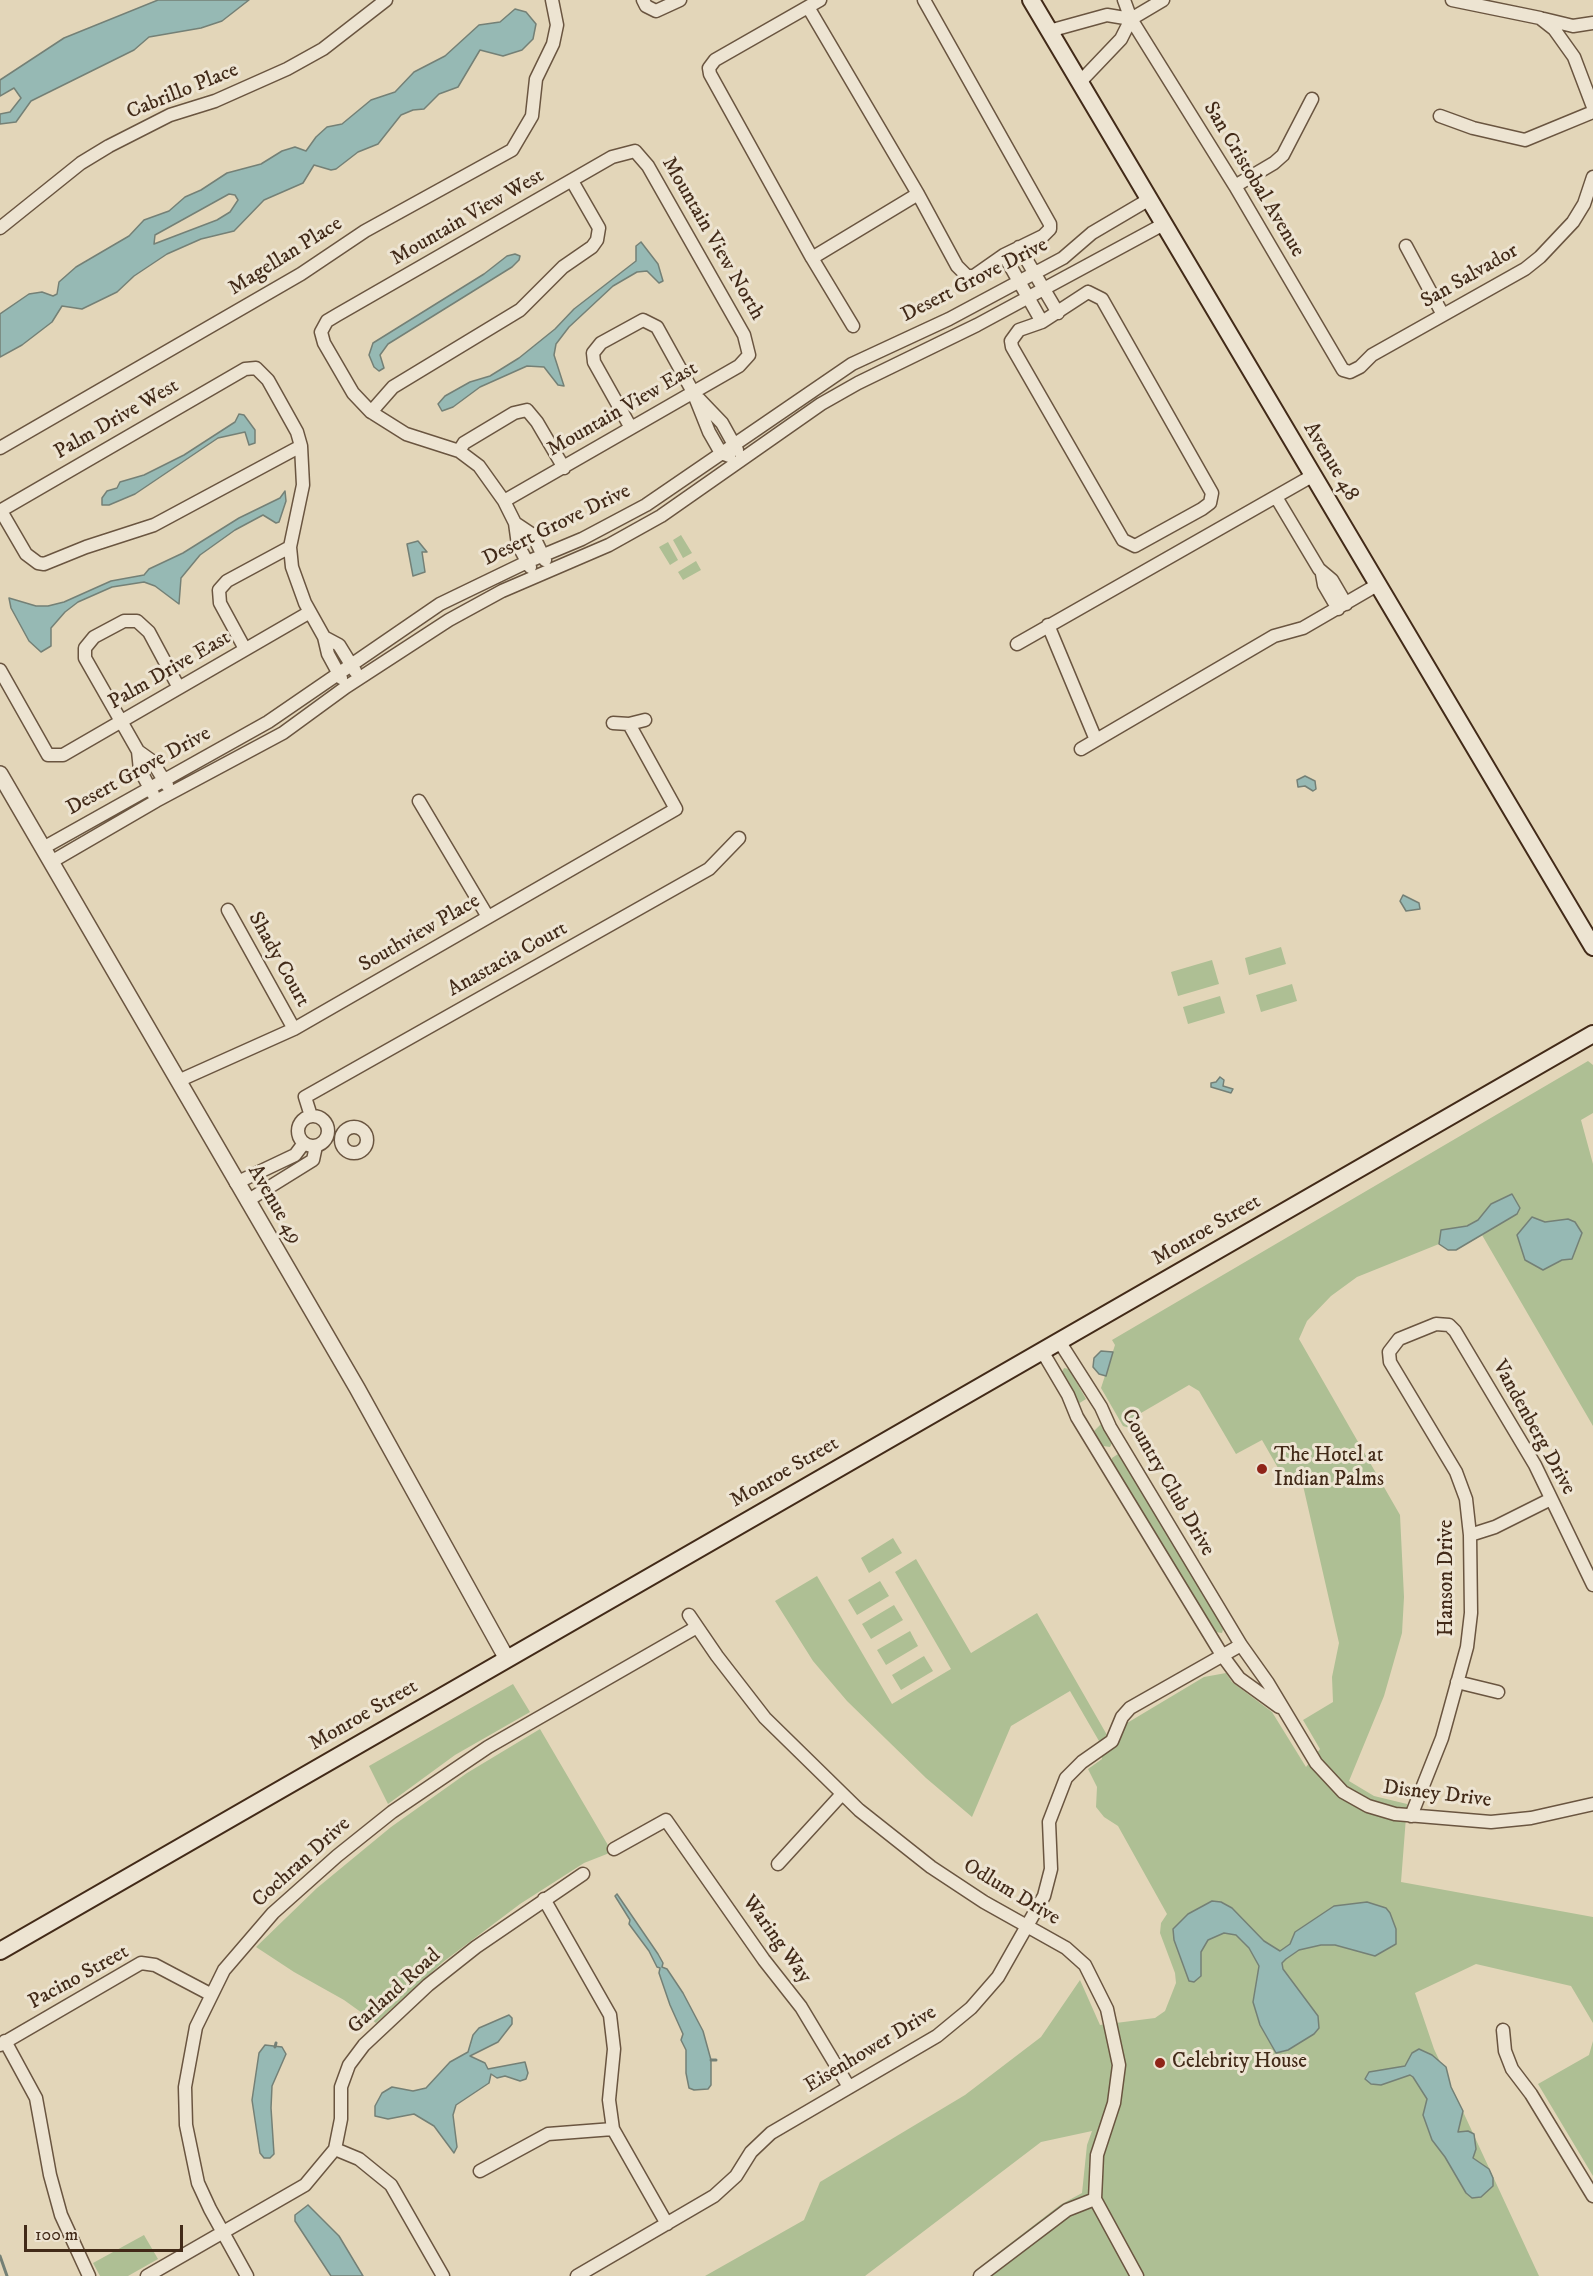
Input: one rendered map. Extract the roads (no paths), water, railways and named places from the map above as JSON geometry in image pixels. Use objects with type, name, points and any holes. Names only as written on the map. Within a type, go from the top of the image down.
[{"type":"main road","name":"Avenue 48","points":[[1030,0],[1593,947]]},
{"type":"main road","name":"Monroe Street","points":[[0,1951],[1593,1034]]},
{"type":"street","name":"Cabrillo Place","points":[[0,228],[81,163],[109,146],[170,115],[215,101],[287,69],[323,49],[386,0]]},
{"type":"street","name":"Magellan Place","points":[[0,448],[301,274],[365,231],[512,150],[532,116],[536,79],[553,44],[557,25],[552,0]]},
{"type":"street","points":[[643,0],[646,6],[656,11],[680,0]]},
{"type":"street","points":[[820,0],[715,60],[710,68],[712,79],[853,327]]},
{"type":"street","points":[[808,7],[963,273],[974,276],[1004,255],[1050,229],[1047,217],[924,0]]},
{"type":"street","name":"San Cristobal Avenue","points":[[1124,0],[1131,19],[1235,186],[1337,363]]},
{"type":"street","points":[[1080,82],[1121,39],[1131,19],[1163,0]]},
{"type":"street","points":[[1452,0],[1573,26],[1593,23]]},
{"type":"street","points":[[1049,31],[1107,15],[1131,19]]},
{"type":"street","points":[[1440,117],[1473,128],[1525,140],[1593,109],[1574,57],[1554,29],[1540,18]]},
{"type":"street","points":[[1235,186],[1274,164],[1283,155],[1312,99]]},
{"type":"street","name":"Mountain View West","points":[[371,412],[353,393],[324,344],[321,332],[327,321],[621,153],[636,151],[640,154]]},
{"type":"street","name":"Mountain View North","points":[[640,154],[748,345]]},
{"type":"street","name":"San Salvador","points":[[1337,363],[1343,370],[1350,372],[1360,367],[1372,355],[1525,269],[1553,246],[1584,204],[1593,177]]},
{"type":"street","points":[[535,578],[518,545],[515,523],[504,501],[479,466],[459,450],[406,434],[371,412],[393,387],[520,310],[563,267],[592,247],[597,240],[599,228],[572,181]]},
{"type":"street","points":[[812,258],[918,194]]},
{"type":"street","name":"Desert Grove Drive","points":[[43,848],[268,722],[440,604],[527,562],[582,539],[646,505],[852,364],[949,319],[1035,274],[1063,258],[1092,233],[1148,200]]},
{"type":"street","name":"Desert Grove Drive","points":[[51,862],[156,801],[283,733],[359,678],[449,620],[501,591],[609,545],[652,521],[820,404],[858,382],[976,325],[1042,287],[1097,262],[1162,225]]},
{"type":"street","points":[[1406,246],[1443,315]]},
{"type":"street","points":[[1020,247],[1058,314]]},
{"type":"street","points":[[1004,255],[1042,322]]},
{"type":"street","points":[[1063,258],[1072,273]]},
{"type":"street","points":[[1083,294],[1093,294],[1102,299],[1210,487],[1210,503],[1139,545],[1129,545],[1123,540],[1012,347],[1011,341],[1019,330],[1058,314],[1083,294]]},
{"type":"street","points":[[631,428],[594,362],[593,352],[601,344],[644,320],[652,323],[662,335],[693,392],[709,432],[721,453],[741,461]]},
{"type":"street","name":"Mountain View East","points":[[504,501],[746,361],[748,345]]},
{"type":"street","name":"Palm Drive West","points":[[1,511],[245,369],[256,368],[268,380],[297,432],[301,446]]},
{"type":"street","points":[[693,392],[722,423],[741,461]]},
{"type":"street","points":[[459,450],[464,443],[514,413],[526,410],[542,430],[564,468]]},
{"type":"street","points":[[1,511],[26,554],[31,560],[44,564],[86,547],[154,525],[301,446],[303,485],[290,547],[296,582],[324,637],[328,654],[346,687]]},
{"type":"street","points":[[1017,644],[1312,476]]},
{"type":"street","points":[[1276,497],[1322,574],[1324,585],[1342,606]]},
{"type":"street","points":[[515,523],[533,535],[551,571]]},
{"type":"street","points":[[245,649],[220,603],[219,590],[227,581],[290,547]]},
{"type":"street","points":[[1081,749],[1274,636],[1303,628],[1377,585]]},
{"type":"street","name":"Palm Drive East","points":[[0,670],[48,755],[63,755],[310,612]]},
{"type":"street","points":[[156,801],[140,770],[138,751],[85,658],[85,648],[94,637],[131,619],[142,624],[179,688]]},
{"type":"street","points":[[1048,626],[1096,741]]},
{"type":"street","points":[[324,637],[339,645],[359,678]]},
{"type":"street","points":[[613,723],[629,724],[645,720]]},
{"type":"street","name":"Southview Place","points":[[178,1081],[294,1029],[676,809],[629,724]]},
{"type":"street","points":[[138,751],[152,760],[171,793]]},
{"type":"street","name":"Avenue 49","points":[[0,774],[357,1388],[507,1659]]},
{"type":"street","points":[[419,801],[488,917]]},
{"type":"street","name":"Anastacia Court","points":[[310,1144],[298,1133],[298,1127],[305,1118],[311,1116],[305,1097],[709,869],[739,838]]},
{"type":"street","name":"Shady Court","points":[[228,909],[294,1029]]},
{"type":"street","points":[[236,1183],[295,1155],[310,1144],[325,1140],[328,1134],[326,1123],[322,1119],[311,1116]]},
{"type":"street","points":[[328,1134],[341,1137]]},
{"type":"street","points":[[247,1201],[313,1160],[310,1144]]},
{"type":"street","name":"Hanson Drive","points":[[1411,1816],[1437,1752],[1470,1630],[1470,1535],[1466,1499],[1456,1472],[1390,1362],[1389,1352],[1399,1339],[1436,1324],[1449,1325]]},
{"type":"street","name":"Vandenberg Drive","points":[[1449,1325],[1460,1337],[1529,1455],[1593,1585]]},
{"type":"street","name":"Country Club Drive","points":[[1059,1341],[1101,1407],[1110,1427],[1240,1645]]},
{"type":"street","name":"Country Club Drive","points":[[1042,1351],[1077,1417],[1222,1655]]},
{"type":"street","points":[[1470,1535],[1495,1527],[1551,1499]]},
{"type":"street","name":"Odlum Drive","points":[[689,1615],[765,1718],[842,1794],[931,1867],[1028,1928],[1066,1948],[1085,1965],[1099,1989],[1113,2028],[1119,2066],[1117,2090],[1097,2155],[1095,2199]]},
{"type":"street","name":"Cochran Drive","points":[[248,2276],[198,2183],[186,2125],[185,2087],[188,2058],[196,2027],[210,1994],[224,1970],[246,1942],[273,1914],[337,1856],[392,1812],[488,1747],[698,1627]]},
{"type":"street","name":"Eisenhower Drive","points":[[577,2276],[668,2224],[725,2188],[751,2152],[771,2133],[937,2036],[971,2008],[998,1977],[1028,1928],[1049,1882],[1049,1822],[1066,1778],[1082,1762],[1112,1741],[1122,1717],[1130,1708],[1240,1645]]},
{"type":"street","name":"Disney Drive","points":[[1240,1645],[1285,1711],[1316,1764],[1343,1792],[1381,1811],[1411,1816],[1510,1822],[1593,1804]]},
{"type":"street","name":"Disney Drive","points":[[1222,1655],[1239,1678],[1285,1711]]},
{"type":"street","points":[[1457,1682],[1498,1692]]},
{"type":"street","points":[[778,1864],[842,1794]]},
{"type":"street","name":"Waring Way","points":[[614,1849],[666,1820],[759,1954],[801,2007],[849,2087]]},
{"type":"street","name":"Garland Road","points":[[147,2276],[305,2186],[335,2149],[341,2120],[341,2087],[349,2065],[364,2045],[460,1960],[582,1874]]},
{"type":"street","points":[[544,1899],[610,2015],[614,2049],[609,2100],[613,2129],[668,2224]]},
{"type":"street","name":"Pacino Street","points":[[3,2043],[141,1963],[155,1965],[210,1994]]},
{"type":"street","points":[[1503,2030],[1505,2051],[1512,2069],[1531,2094],[1593,2196]]},
{"type":"street","points":[[3,2043],[36,2098],[50,2175],[59,2207],[70,2239],[89,2276]]},
{"type":"street","points":[[480,2171],[548,2134],[613,2129]]},
{"type":"street","points":[[335,2149],[359,2158],[386,2180],[443,2276]]},
{"type":"street","points":[[980,2276],[1067,2210],[1095,2199],[1137,2276]]},
{"type":"water","points":[[158,0],[249,0],[222,21],[201,28],[149,37],[134,50],[31,101],[16,122],[0,124],[0,114],[10,112],[21,98],[14,88],[0,96],[0,80],[64,38]]},
{"type":"water","points":[[515,9],[526,12],[536,24],[533,39],[522,50],[503,56],[480,50],[458,87],[439,94],[424,109],[413,110],[401,115],[378,144],[358,152],[336,169],[331,170],[314,165],[303,183],[264,200],[234,231],[201,239],[167,254],[134,276],[117,292],[82,309],[62,306],[52,322],[22,345],[0,357],[0,314],[29,294],[42,292],[53,296],[57,294],[59,282],[76,267],[129,236],[144,220],[169,211],[185,197],[201,190],[227,173],[261,164],[282,151],[295,147],[306,151],[327,127],[342,124],[371,100],[395,92],[414,72],[445,56],[479,25],[500,22]],"holes":[[[229,194],[235,195],[238,200],[230,212],[217,220],[154,244],[155,235]]]},
{"type":"water","points":[[641,242],[658,264],[663,281],[659,283],[647,271],[637,272],[613,286],[569,327],[556,344],[554,355],[564,386],[558,385],[544,367],[527,366],[480,387],[453,407],[442,411],[438,404],[445,396],[470,382],[490,376],[519,358],[555,329],[574,309],[636,261],[636,246]]},
{"type":"water","points":[[515,254],[520,256],[512,267],[388,344],[380,355],[384,368],[379,371],[374,367],[369,355],[373,343],[484,274],[507,256]]},
{"type":"water","points":[[239,414],[244,415],[255,430],[255,443],[249,445],[245,432],[218,438],[135,494],[109,505],[102,505],[102,498],[107,491],[117,488],[120,482],[144,475],[184,455],[235,422]]},
{"type":"water","points":[[285,491],[286,501],[279,522],[276,523],[263,515],[235,530],[200,555],[181,578],[179,604],[155,586],[144,582],[112,587],[78,602],[65,612],[51,628],[51,646],[41,652],[29,641],[11,608],[9,598],[36,606],[48,606],[64,602],[111,581],[144,575],[149,569],[183,553],[239,518],[280,498]]},
{"type":"water","points":[[418,541],[427,552],[422,552],[425,572],[413,576],[407,544]]},
{"type":"water","points":[[1305,776],[1315,781],[1316,789],[1313,791],[1305,786],[1298,787],[1297,780]]},
{"type":"water","points":[[1403,895],[1419,903],[1420,909],[1406,911],[1400,901]]},
{"type":"water","points":[[1220,1077],[1224,1080],[1223,1086],[1233,1089],[1231,1093],[1211,1087],[1211,1083],[1216,1082]]},
{"type":"water","points":[[1512,1194],[1520,1208],[1517,1214],[1456,1250],[1448,1250],[1439,1244],[1441,1230],[1467,1226],[1478,1220],[1491,1204]]},
{"type":"water","points":[[1532,1217],[1545,1222],[1568,1219],[1575,1222],[1582,1233],[1572,1259],[1562,1260],[1543,1270],[1525,1260],[1517,1235]]},
{"type":"water","points":[[1101,1351],[1113,1352],[1106,1376],[1099,1374],[1093,1367],[1094,1358]]},
{"type":"water","points":[[617,1894],[658,1954],[663,1963],[662,1967],[667,1969],[683,1993],[703,2031],[711,2060],[711,2085],[708,2089],[689,2088],[686,2073],[686,2050],[681,2040],[683,2034],[670,2005],[659,1973],[660,1968],[657,1967],[649,1951],[629,1924],[630,1920],[615,1896]]},
{"type":"water","points":[[1212,1901],[1221,1902],[1232,1908],[1264,1941],[1280,1951],[1290,1944],[1295,1932],[1334,1906],[1367,1902],[1386,1908],[1390,1913],[1396,1929],[1396,1944],[1375,1956],[1335,1945],[1321,1945],[1299,1950],[1286,1959],[1282,1963],[1283,1969],[1318,2016],[1319,2028],[1314,2034],[1288,2050],[1276,2053],[1260,2025],[1253,2002],[1259,1966],[1249,1948],[1236,1935],[1224,1933],[1208,1940],[1201,1952],[1201,1976],[1194,1982],[1189,1981],[1174,1940],[1173,1929],[1188,1914]]},
{"type":"water","points":[[509,2015],[512,2018],[512,2024],[498,2042],[470,2056],[485,2063],[488,2069],[525,2062],[528,2073],[526,2079],[520,2081],[505,2076],[497,2078],[491,2074],[489,2083],[456,2105],[453,2115],[457,2147],[454,2153],[434,2126],[414,2114],[388,2119],[375,2116],[375,2106],[382,2093],[392,2087],[413,2091],[426,2088],[450,2062],[468,2052],[473,2035],[479,2028]]},
{"type":"water","points":[[265,2045],[282,2047],[286,2054],[272,2086],[274,2154],[270,2158],[264,2158],[260,2153],[252,2100],[259,2053]]},
{"type":"water","points":[[1419,2049],[1432,2055],[1446,2067],[1451,2087],[1463,2111],[1458,2132],[1468,2131],[1474,2134],[1476,2149],[1473,2158],[1489,2169],[1493,2178],[1493,2186],[1481,2197],[1472,2198],[1466,2193],[1432,2140],[1423,2115],[1427,2099],[1413,2077],[1410,2075],[1381,2085],[1371,2084],[1365,2079],[1369,2072],[1405,2066],[1412,2053]]},
{"type":"water","points":[[308,2205],[339,2236],[363,2276],[331,2276],[295,2221],[295,2215]]},
{"type":"waterway","points":[[275,2047],[276,2043]]},
{"type":"waterway","points":[[711,2060],[716,2060]]},
{"type":"waterway","points":[[0,2256],[7,2276]]},
{"type":"place","name":"The Hotel at Indian Palms","points":[[1262,1469]]},
{"type":"place","name":"Celebrity House","points":[[1160,2063]]}]
